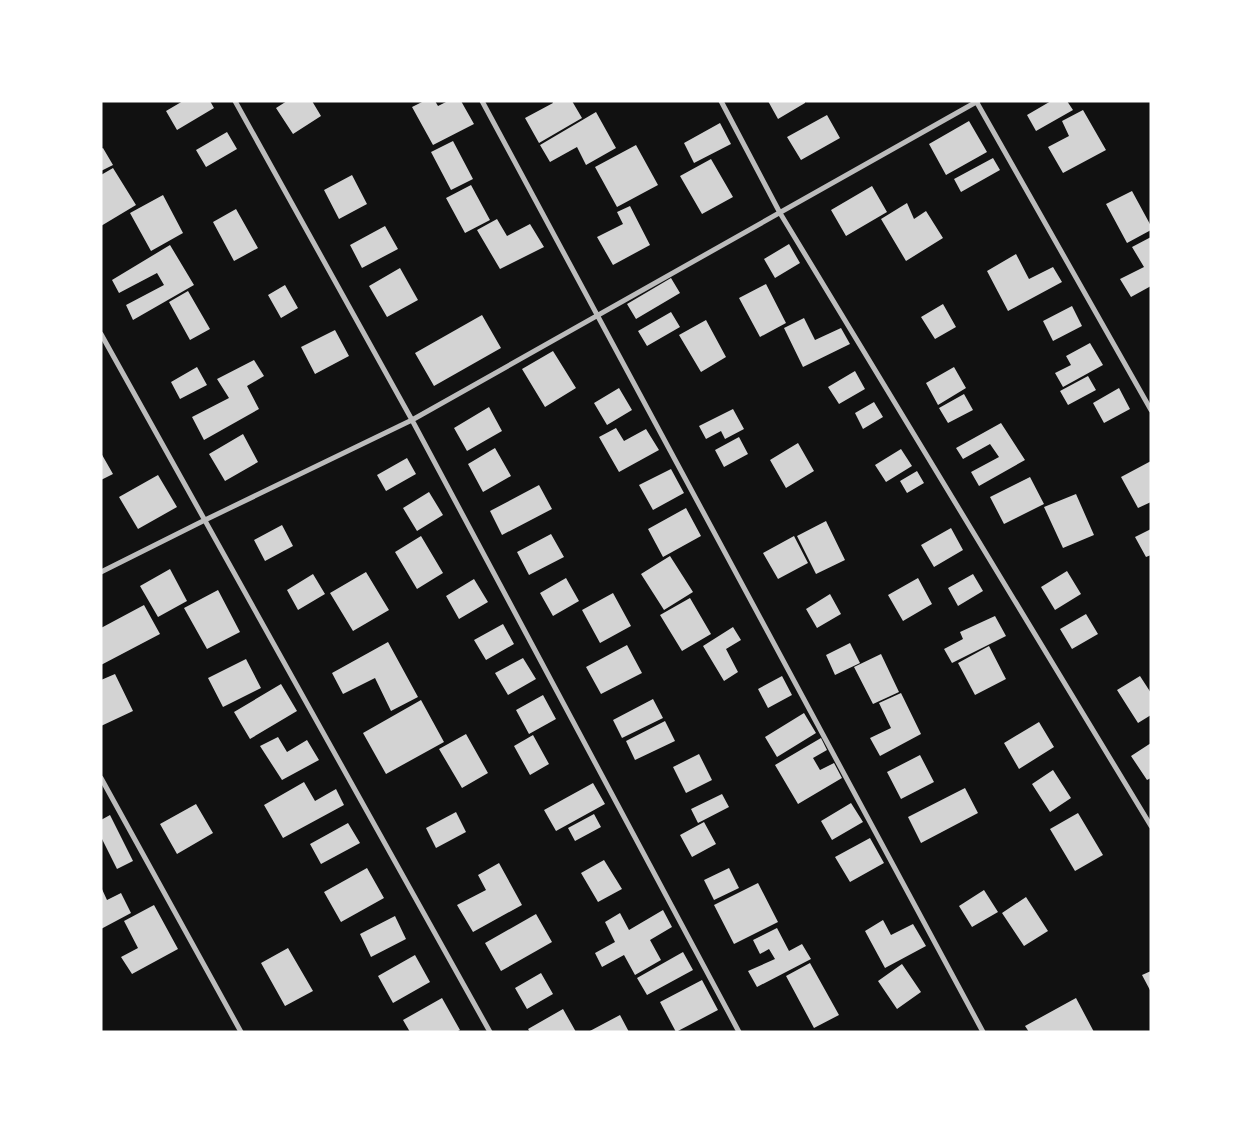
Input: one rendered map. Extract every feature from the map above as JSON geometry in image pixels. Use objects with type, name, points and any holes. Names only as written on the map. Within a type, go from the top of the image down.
[{"type":"street","points":[[235,101],[412,420],[739,1032]]},
{"type":"street","points":[[482,101],[983,1032]]},
{"type":"street","points":[[721,101],[780,213],[1151,826]]},
{"type":"street","points":[[101,572],[412,420],[977,101],[1151,410]]},
{"type":"street","points":[[101,334],[490,1032]]},
{"type":"street","points":[[101,778],[241,1032]]},
{"type":"building","points":[[183,101],[210,101],[214,108],[177,130],[166,111]]},
{"type":"building","points":[[287,101],[312,101],[321,116],[293,134],[276,108]]},
{"type":"building","points":[[424,101],[435,101],[438,106],[448,101],[461,101],[474,124],[433,145],[412,107]]},
{"type":"building","points":[[552,101],[572,101],[582,118],[539,143],[525,118],[553,103]]},
{"type":"building","points":[[768,101],[805,101],[805,103],[778,119]]},
{"type":"building","points":[[1051,101],[1067,101],[1073,110],[1036,131],[1027,115]]},
{"type":"building","points":[[1083,110],[1106,150],[1063,173],[1048,147],[1069,136],[1062,121]]},
{"type":"building","points":[[596,112],[616,148],[586,165],[577,147],[550,162],[540,145]]},
{"type":"building","points":[[827,115],[840,138],[801,160],[787,137]]},
{"type":"building","points":[[969,121],[987,152],[946,175],[929,144]]},
{"type":"building","points":[[720,123],[731,144],[694,163],[684,143]]},
{"type":"building","points":[[227,132],[237,149],[206,167],[196,150]]},
{"type":"building","points":[[453,141],[473,179],[451,190],[431,152]]},
{"type":"building","points":[[636,145],[658,185],[617,207],[595,167]]},
{"type":"building","points":[[103,148],[113,165],[101,171],[101,149]]},
{"type":"building","points":[[993,158],[1000,170],[961,192],[954,179]]},
{"type":"building","points":[[711,159],[733,197],[702,214],[680,176]]},
{"type":"building","points":[[113,168],[136,205],[101,226],[101,175]]},
{"type":"building","points":[[352,175],[367,204],[339,219],[324,190]]},
{"type":"building","points":[[471,185],[490,220],[465,233],[446,198]]},
{"type":"building","points":[[872,186],[887,212],[846,236],[831,210]]},
{"type":"building","points":[[1132,191],[1151,226],[1151,230],[1127,243],[1106,204]]},
{"type":"building","points":[[163,195],[183,233],[151,251],[130,213]]},
{"type":"building","points":[[907,203],[914,219],[926,211],[943,238],[906,261],[881,219]]},
{"type":"building","points":[[630,206],[650,245],[613,265],[597,237],[623,224],[617,212]]},
{"type":"building","points":[[236,209],[258,248],[234,261],[213,222]]},
{"type":"building","points":[[497,219],[507,236],[530,224],[544,247],[500,269],[477,230]]},
{"type":"building","points":[[385,226],[398,249],[362,268],[350,245]]},
{"type":"building","points":[[1151,237],[1151,286],[1131,297],[1120,279],[1144,267],[1132,247]]},
{"type":"building","points":[[789,244],[800,263],[775,278],[764,259]]},
{"type":"building","points":[[170,245],[194,285],[133,320],[126,305],[164,285],[157,273],[119,293],[112,280]]},
{"type":"building","points":[[1016,254],[1029,279],[1053,267],[1062,282],[1008,311],[987,271]]},
{"type":"building","points":[[400,268],[418,300],[387,317],[369,286]]},
{"type":"building","points":[[671,278],[680,293],[636,319],[627,304]]},
{"type":"building","points":[[766,284],[786,323],[760,337],[739,298]]},
{"type":"building","points":[[285,285],[298,308],[281,318],[268,295]]},
{"type":"building","points":[[188,291],[210,329],[190,340],[169,302]]},
{"type":"building","points":[[943,304],[956,327],[935,339],[921,317]]},
{"type":"building","points":[[1072,306],[1082,326],[1053,341],[1043,321]]},
{"type":"building","points":[[671,312],[680,327],[647,346],[638,331]]},
{"type":"building","points":[[482,315],[501,348],[434,386],[415,353]]},
{"type":"building","points":[[804,318],[815,340],[841,328],[850,344],[803,367],[784,328]]},
{"type":"building","points":[[706,320],[726,357],[701,372],[679,335]]},
{"type":"building","points":[[335,330],[349,356],[315,374],[301,347]]},
{"type":"building","points":[[1090,343],[1103,365],[1063,387],[1055,373],[1071,365],[1066,356]]},
{"type":"building","points":[[553,351],[576,388],[545,407],[522,369]]},
{"type":"building","points":[[254,360],[264,376],[247,386],[259,409],[204,440],[192,417],[229,398],[217,379]]},
{"type":"building","points":[[197,367],[207,385],[180,399],[171,382]]},
{"type":"building","points":[[954,367],[966,388],[938,405],[926,383]]},
{"type":"building","points":[[855,371],[865,389],[839,404],[828,387]]},
{"type":"building","points":[[1088,376],[1096,390],[1068,405],[1060,391]]},
{"type":"building","points":[[619,388],[632,410],[607,425],[594,403]]},
{"type":"building","points":[[1119,388],[1130,409],[1104,423],[1093,403]]},
{"type":"building","points":[[964,394],[973,410],[948,423],[939,408]]},
{"type":"building","points":[[874,402],[883,417],[863,429],[855,413]]},
{"type":"building","points":[[489,407],[502,431],[467,451],[454,428]]},
{"type":"building","points":[[733,409],[744,429],[725,439],[721,431],[706,439],[699,426]]},
{"type":"building","points":[[1001,423],[1025,460],[979,486],[971,472],[999,457],[990,444],[963,459],[956,448]]},
{"type":"building","points":[[616,428],[624,441],[646,429],[659,450],[619,472],[599,437]]},
{"type":"building","points":[[243,434],[258,462],[225,481],[209,454]]},
{"type":"building","points":[[739,437],[748,454],[724,467],[715,450]]},
{"type":"building","points":[[798,443],[814,471],[786,488],[770,460]]},
{"type":"building","points":[[495,448],[511,476],[483,492],[468,464]]},
{"type":"building","points":[[901,449],[912,466],[886,482],[875,465]]},
{"type":"building","points":[[101,453],[113,474],[101,480]]},
{"type":"building","points":[[407,458],[416,474],[386,491],[377,475]]},
{"type":"building","points":[[1151,461],[1151,502],[1138,508],[1121,477]]},
{"type":"building","points":[[671,469],[684,493],[653,510],[639,485]]},
{"type":"building","points":[[917,471],[924,483],[907,493],[900,481]]},
{"type":"building","points":[[158,475],[177,507],[138,529],[119,497]]},
{"type":"building","points":[[1030,477],[1044,504],[1004,524],[990,497]]},
{"type":"building","points":[[539,485],[552,509],[502,535],[490,511]]},
{"type":"building","points":[[429,492],[443,515],[417,531],[403,508]]},
{"type":"building","points":[[1076,494],[1094,535],[1063,548],[1044,507]]},
{"type":"building","points":[[686,508],[701,536],[663,557],[648,529]]},
{"type":"building","points":[[826,521],[845,560],[816,574],[797,536]]},
{"type":"building","points":[[282,525],[293,546],[265,561],[254,540]]},
{"type":"building","points":[[951,528],[963,550],[934,567],[921,545]]},
{"type":"building","points":[[1151,529],[1151,555],[1146,557],[1135,537]]},
{"type":"building","points":[[551,534],[564,557],[529,575],[517,552]]},
{"type":"building","points":[[421,536],[443,573],[417,589],[395,552]]},
{"type":"building","points":[[794,536],[808,563],[778,579],[763,553]]},
{"type":"building","points":[[670,556],[693,592],[664,610],[641,574]]},
{"type":"building","points":[[170,569],[187,601],[158,617],[140,586]]},
{"type":"building","points":[[1067,571],[1081,594],[1055,610],[1041,587]]},
{"type":"building","points":[[366,572],[389,610],[353,631],[330,593]]},
{"type":"building","points":[[313,574],[325,594],[298,610],[287,590]]},
{"type":"building","points":[[973,574],[983,591],[958,606],[948,588]]},
{"type":"building","points":[[566,578],[579,601],[553,616],[540,593]]},
{"type":"building","points":[[918,578],[932,604],[903,621],[888,595]]},
{"type":"building","points":[[474,579],[488,602],[459,619],[446,596]]},
{"type":"building","points":[[218,590],[240,632],[207,649],[184,608]]},
{"type":"building","points":[[613,593],[631,626],[600,643],[582,610]]},
{"type":"building","points":[[830,594],[841,614],[817,628],[806,609]]},
{"type":"building","points":[[690,598],[711,634],[682,651],[660,615]]},
{"type":"building","points":[[144,605],[160,634],[101,665],[101,628]]},
{"type":"building","points":[[1086,614],[1098,634],[1072,649],[1060,629]]},
{"type":"building","points":[[995,616],[1006,636],[952,663],[944,649],[963,639],[960,632]]},
{"type":"building","points":[[503,624],[514,644],[486,660],[474,640]]},
{"type":"building","points":[[733,627],[741,640],[726,649],[738,672],[724,681],[703,646]]},
{"type":"building","points":[[388,642],[418,697],[391,711],[375,678],[343,694],[332,673]]},
{"type":"building","points":[[850,643],[860,663],[835,675],[826,655]]},
{"type":"building","points":[[627,645],[642,673],[601,694],[586,667]]},
{"type":"building","points":[[989,646],[1006,679],[975,695],[958,663]]},
{"type":"building","points":[[881,654],[899,692],[873,704],[854,667]]},
{"type":"building","points":[[523,658],[536,679],[508,695],[495,673]]},
{"type":"building","points":[[246,659],[261,688],[223,707],[208,678]]},
{"type":"building","points":[[115,674],[133,711],[101,726],[101,680]]},
{"type":"building","points":[[782,676],[792,695],[768,708],[758,689]]},
{"type":"building","points":[[1140,676],[1151,693],[1151,715],[1138,723],[1117,690]]},
{"type":"building","points":[[281,684],[297,711],[250,739],[234,712]]},
{"type":"building","points":[[901,693],[921,734],[880,756],[870,738],[891,728],[879,703]]},
{"type":"building","points":[[543,695],[556,719],[529,734],[516,710]]},
{"type":"building","points":[[653,699],[663,718],[622,738],[613,720]]},
{"type":"building","points":[[421,700],[444,742],[386,774],[363,733]]},
{"type":"building","points":[[804,713],[816,733],[777,757],[765,737]]},
{"type":"building","points":[[665,721],[675,741],[635,760],[626,741]]},
{"type":"building","points":[[1039,722],[1054,747],[1019,769],[1004,743]]},
{"type":"building","points":[[466,734],[488,773],[462,788],[439,749]]},
{"type":"building","points":[[533,735],[549,764],[530,775],[514,746]]},
{"type":"building","points":[[278,737],[287,752],[307,740],[319,760],[282,780],[260,746]]},
{"type":"building","points":[[821,738],[827,750],[813,758],[820,770],[834,763],[842,778],[798,804],[775,765]]},
{"type":"building","points":[[1151,743],[1151,778],[1147,780],[1131,756]]},
{"type":"building","points":[[699,754],[712,780],[686,793],[673,767]]},
{"type":"building","points":[[920,755],[934,782],[901,799],[887,772]]},
{"type":"building","points":[[1053,770],[1071,798],[1050,812],[1032,784]]},
{"type":"building","points":[[304,782],[315,801],[336,789],[344,805],[283,838],[264,805]]},
{"type":"building","points":[[593,783],[605,804],[556,831],[544,810]]},
{"type":"building","points":[[965,788],[978,813],[921,843],[908,817]]},
{"type":"building","points":[[722,794],[729,807],[698,823],[691,809]]},
{"type":"building","points":[[851,803],[863,822],[832,840],[821,821]]},
{"type":"building","points":[[196,804],[213,833],[177,854],[160,824]]},
{"type":"building","points":[[456,812],[466,832],[436,848],[426,828]]},
{"type":"building","points":[[1078,813],[1103,855],[1075,871],[1050,829]]},
{"type":"building","points":[[594,814],[601,827],[575,841],[568,828]]},
{"type":"building","points":[[110,815],[133,861],[117,869],[101,837],[101,820]]},
{"type":"building","points":[[704,822],[716,844],[692,857],[680,835]]},
{"type":"building","points":[[348,823],[360,843],[321,864],[310,844]]},
{"type":"building","points":[[870,838],[884,863],[850,882],[835,857]]},
{"type":"building","points":[[604,860],[622,889],[598,902],[581,873]]},
{"type":"building","points":[[499,863],[522,905],[473,932],[457,905],[486,890],[478,875]]},
{"type":"building","points":[[367,868],[384,898],[341,922],[324,892]]},
{"type":"building","points":[[729,868],[739,888],[714,900],[704,880]]},
{"type":"building","points":[[758,883],[778,922],[734,944],[714,905]]},
{"type":"building","points":[[101,887],[107,900],[121,893],[131,913],[101,929]]},
{"type":"building","points":[[984,890],[998,912],[972,927],[959,906]]},
{"type":"building","points":[[1026,897],[1048,931],[1024,946],[1002,913]]},
{"type":"building","points":[[154,905],[178,949],[132,974],[121,957],[138,948],[124,921]]},
{"type":"building","points":[[663,910],[672,927],[650,940],[661,960],[635,975],[624,955],[602,967],[595,953],[615,942],[605,922],[620,913],[629,930]]},
{"type":"building","points":[[536,914],[552,942],[501,971],[485,943]]},
{"type":"building","points":[[395,916],[406,939],[371,957],[360,934]]},
{"type":"building","points":[[883,920],[891,935],[913,924],[926,946],[885,968],[865,931]]},
{"type":"building","points":[[777,928],[789,951],[802,944],[811,959],[757,987],[748,971],[775,959],[769,949],[760,954],[753,940]]},
{"type":"building","points":[[288,948],[313,991],[285,1006],[261,963]]},
{"type":"building","points":[[683,952],[693,970],[647,995],[637,978]]},
{"type":"building","points":[[415,955],[430,982],[393,1003],[378,976]]},
{"type":"building","points":[[810,963],[839,1015],[814,1028],[786,976]]},
{"type":"building","points":[[902,964],[921,992],[897,1009],[878,981]]},
{"type":"building","points":[[1151,971],[1151,992],[1142,975]]},
{"type":"building","points":[[541,973],[553,994],[527,1009],[515,988]]},
{"type":"building","points":[[702,980],[718,1010],[676,1032],[660,1002]]},
{"type":"building","points":[[442,998],[460,1030],[456,1032],[410,1032],[403,1020]]},
{"type":"building","points":[[1076,998],[1094,1032],[1029,1032],[1025,1026]]},
{"type":"building","points":[[563,1009],[576,1032],[530,1032],[528,1029]]},
{"type":"building","points":[[620,1015],[629,1032],[588,1032]]}]
